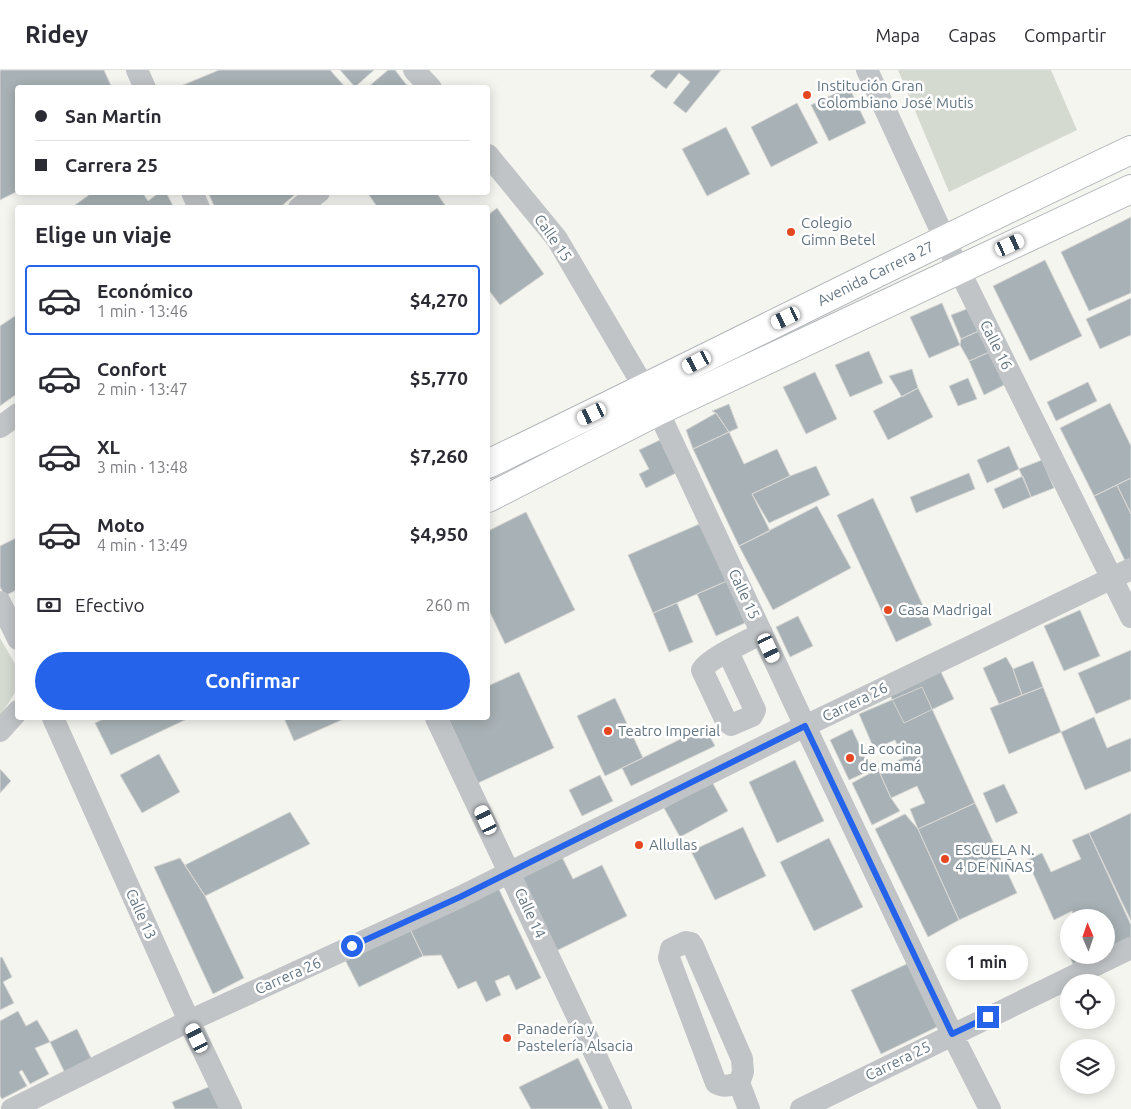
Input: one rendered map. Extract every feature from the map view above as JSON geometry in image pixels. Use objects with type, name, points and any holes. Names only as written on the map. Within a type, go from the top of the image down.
[{"type":"main road","name":"Avenida Carrera 27","points":[[490,463],[644,389],[945,239],[1131,150]]},
{"type":"main road","name":"Avenida Carrera 27","points":[[490,497],[658,411],[1131,189]]},
{"type":"street","points":[[137,70],[144,85]]},
{"type":"street","points":[[414,70],[428,85]]},
{"type":"street","name":"Calle 16","points":[[867,70],[959,270],[1122,574],[1131,617]]},
{"type":"street","name":"Calle 15","points":[[490,157],[557,239],[658,411],[805,726],[952,1034],[990,1109]]},
{"type":"street","points":[[303,205],[314,195]]},
{"type":"street","points":[[0,427],[15,416]]},
{"type":"street","name":"Carrera 26","points":[[12,1109],[188,1021],[460,897],[805,726],[1122,574]]},
{"type":"street","points":[[0,602],[15,633]]},
{"type":"street","points":[[728,652],[762,633]]},
{"type":"street","points":[[0,731],[15,714]]},
{"type":"street","name":"Calle 13","points":[[54,720],[188,1021],[232,1109]]},
{"type":"street","name":"Calle 14","points":[[437,720],[621,1109]]},
{"type":"street","points":[[739,1082],[729,1086],[721,1086],[716,1083],[669,958],[671,949],[686,942],[691,943],[693,946],[742,1059],[743,1072],[739,1082],[749,1109]]},
{"type":"street","name":"Carrera 25","points":[[801,1109],[1131,948]]},
{"type":"shaded area","points":[[898,70],[1051,70],[1077,130],[949,192]]},
{"type":"shaded area","points":[[0,638],[15,664],[15,692],[0,717]]},
{"type":"building","points":[[0,70],[104,70],[111,85],[15,85],[15,192],[0,200]]},
{"type":"building","points":[[219,70],[330,70],[343,85],[183,85]]},
{"type":"building","points":[[340,70],[374,70],[357,85],[353,85]]},
{"type":"building","points":[[388,70],[395,70],[407,85],[370,85]]},
{"type":"building","points":[[656,70],[721,70],[686,113],[673,103],[690,82],[679,73],[666,89],[650,76]]},
{"type":"building","points":[[849,87],[866,123],[829,141],[811,105]]},
{"type":"building","points":[[797,103],[818,143],[771,167],[751,127]]},
{"type":"building","points":[[726,127],[750,174],[707,196],[682,149]]},
{"type":"building","points":[[89,195],[144,195],[148,201],[156,195],[168,195],[172,205],[75,205]]},
{"type":"building","points":[[209,195],[294,195],[283,205],[214,205]]},
{"type":"building","points":[[369,195],[438,195],[445,205],[376,205]]},
{"type":"building","points":[[497,208],[544,274],[500,305],[490,292],[490,213]]},
{"type":"building","points":[[1131,217],[1131,293],[1089,311],[1061,252]]},
{"type":"building","points":[[1045,260],[1082,336],[1030,361],[993,286]]},
{"type":"building","points":[[1131,298],[1131,335],[1100,349],[1086,319]]},
{"type":"building","points":[[942,303],[960,345],[929,358],[910,317]]},
{"type":"building","points":[[972,307],[981,330],[961,339],[951,315]]},
{"type":"building","points":[[15,316],[15,395],[0,406],[0,326]]},
{"type":"building","points":[[981,330],[992,351],[969,361],[960,345],[961,339]]},
{"type":"building","points":[[869,351],[883,383],[850,397],[835,365]]},
{"type":"building","points":[[992,351],[1008,383],[984,395],[969,361]]},
{"type":"building","points":[[912,369],[918,388],[902,397],[889,376]]},
{"type":"building","points":[[815,372],[837,419],[806,434],[783,387]]},
{"type":"building","points":[[968,378],[977,399],[958,406],[949,386]]},
{"type":"building","points":[[1088,382],[1097,401],[1056,421],[1047,402]]},
{"type":"building","points":[[918,388],[933,417],[888,440],[873,411]]},
{"type":"building","points":[[1110,403],[1131,446],[1131,478],[1094,496],[1060,428]]},
{"type":"building","points":[[729,404],[738,428],[729,432],[716,413],[712,411]]},
{"type":"building","points":[[716,413],[729,432],[693,449],[686,430]]},
{"type":"building","points":[[729,432],[744,464],[777,449],[790,476],[752,494],[770,531],[739,546],[693,449]]},
{"type":"building","points":[[660,440],[676,473],[646,488],[639,474],[649,469],[639,450]]},
{"type":"building","points":[[1009,446],[1019,469],[987,483],[977,460]]},
{"type":"building","points":[[1042,460],[1054,488],[1031,497],[1019,469]]},
{"type":"building","points":[[816,466],[830,495],[769,523],[752,494]]},
{"type":"building","points":[[969,473],[975,489],[916,513],[910,497]]},
{"type":"building","points":[[1023,476],[1031,497],[1003,509],[994,489]]},
{"type":"building","points":[[1131,478],[1131,514],[1117,485]]},
{"type":"building","points":[[1117,485],[1131,514],[1131,565],[1128,567],[1094,496]]},
{"type":"building","points":[[873,498],[932,625],[896,642],[837,515]]},
{"type":"building","points":[[817,506],[851,568],[773,610],[739,546]]},
{"type":"building","points":[[526,512],[575,610],[505,644],[490,612],[490,530]]},
{"type":"building","points":[[704,522],[727,581],[653,613],[628,555]]},
{"type":"building","points":[[15,538],[15,591],[5,596],[0,587],[0,546]]},
{"type":"building","points":[[727,581],[745,623],[716,636],[697,594]]},
{"type":"building","points":[[677,603],[693,642],[669,652],[653,613]]},
{"type":"building","points":[[1080,610],[1100,656],[1064,671],[1044,626]]},
{"type":"building","points":[[798,616],[813,646],[790,657],[776,627]]},
{"type":"building","points":[[1131,650],[1131,699],[1096,714],[1078,673]]},
{"type":"building","points":[[1006,657],[1013,669],[1022,695],[999,704],[983,668]]},
{"type":"building","points":[[1033,661],[1043,687],[1022,695],[1013,669]]},
{"type":"building","points":[[939,668],[954,699],[904,723],[889,693]]},
{"type":"building","points":[[519,672],[554,748],[478,783],[449,720],[490,720],[490,685]]},
{"type":"building","points":[[922,687],[975,803],[918,829],[910,809],[925,803],[917,786],[891,798],[878,769],[903,758],[895,740],[874,749],[859,714]]},
{"type":"building","points":[[1043,687],[1061,732],[1009,754],[990,708]]},
{"type":"building","points":[[615,698],[643,758],[605,776],[577,716]]},
{"type":"building","points":[[1094,717],[1107,748],[1131,738],[1131,771],[1085,790],[1061,732]]},
{"type":"building","points":[[101,720],[185,720],[111,755],[95,723]]},
{"type":"building","points":[[285,720],[341,720],[294,741]]},
{"type":"building","points":[[705,727],[715,746],[631,786],[622,768]]},
{"type":"building","points":[[852,729],[871,770],[849,780],[830,740]]},
{"type":"building","points":[[159,754],[180,792],[142,813],[120,775]]},
{"type":"building","points":[[795,760],[824,821],[777,843],[749,782]]},
{"type":"building","points":[[0,769],[11,781],[0,793]]},
{"type":"building","points":[[878,769],[891,798],[900,811],[872,825],[852,783]]},
{"type":"building","points":[[600,775],[613,801],[582,816],[569,790]]},
{"type":"building","points":[[712,782],[728,811],[680,837],[664,808]]},
{"type":"building","points":[[1004,784],[1018,813],[996,823],[983,793]]},
{"type":"building","points":[[975,803],[1017,893],[959,920],[918,829]]},
{"type":"building","points":[[290,812],[310,844],[205,896],[185,865]]},
{"type":"building","points":[[1131,813],[1131,921],[1089,833]]},
{"type":"building","points":[[905,814],[918,829],[959,920],[928,937],[875,829]]},
{"type":"building","points":[[743,827],[766,876],[715,900],[691,851]]},
{"type":"building","points":[[1089,833],[1131,925],[1131,938],[1115,945],[1115,909],[1060,909],[1060,917],[1054,920],[1027,860],[1042,853],[1051,872],[1081,859],[1072,840]]},
{"type":"building","points":[[829,838],[863,907],[814,931],[780,862]]},
{"type":"building","points":[[561,855],[573,879],[602,865],[627,916],[556,951],[519,875]]},
{"type":"building","points":[[180,858],[205,896],[244,978],[213,994],[154,867]]},
{"type":"building","points":[[496,883],[541,978],[516,990],[509,975],[495,981],[501,995],[486,1002],[476,981],[458,989],[441,955],[423,956],[408,925]]},
{"type":"building","points":[[408,925],[423,956],[359,987],[343,956]]},
{"type":"building","points":[[2,957],[12,977],[3,982],[14,1003],[0,1010],[0,958]]},
{"type":"building","points":[[911,962],[941,1025],[881,1054],[851,990]]},
{"type":"building","points":[[18,1011],[26,1026],[37,1020],[50,1042],[35,1048],[49,1074],[30,1084],[22,1070],[19,1072],[27,1086],[2,1099],[0,1096],[0,1021]]},
{"type":"building","points":[[77,1029],[92,1060],[65,1073],[50,1042]]},
{"type":"building","points":[[578,1058],[603,1109],[531,1109],[519,1087]]},
{"type":"building","points":[[216,1084],[228,1109],[175,1109],[172,1102]]},
{"type":"place","name":"Institución Gran Colombiano José Mutis","points":[[807,95]]},
{"type":"place","name":"Colegio Gimn Betel","points":[[791,232]]},
{"type":"place","name":"Casa Madrigal","points":[[888,610]]},
{"type":"place","name":"Teatro Imperial","points":[[608,731]]},
{"type":"place","name":"La cocina de mamá","points":[[850,758]]},
{"type":"place","name":"Allullas","points":[[639,845]]},
{"type":"place","name":"ESCUELA N. 4 DE NIÑAS","points":[[945,859]]},
{"type":"place","name":"Panadería y Pastelería Alsacia","points":[[507,1038]]},
{"type":"route","points":[[352,946],[460,897],[805,726],[952,1034],[988,1017]]}]
